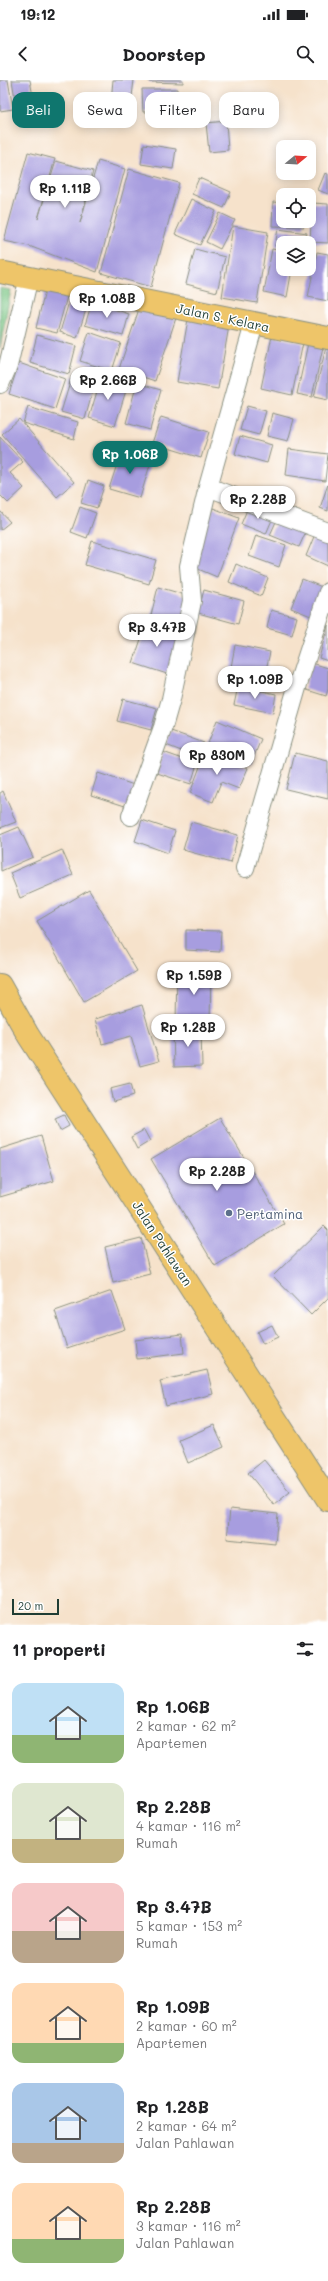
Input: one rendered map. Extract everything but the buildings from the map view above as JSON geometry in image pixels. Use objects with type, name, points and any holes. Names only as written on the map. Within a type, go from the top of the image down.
[{"type":"main road","name":"Jalan S. Kelara","points":[[0,272],[328,338]]},
{"type":"main road","name":"Jalan Pahlawan","points":[[0,986],[28,1035],[328,1500]]},
{"type":"street","points":[[0,384],[8,366],[28,277]]},
{"type":"street","points":[[131,816],[163,727],[171,699],[191,609],[192,594],[189,566],[208,487],[254,324]]},
{"type":"street","points":[[208,487],[328,532]]},
{"type":"street","points":[[245,868],[298,684],[328,592]]},
{"type":"green space","points":[[0,288],[11,290],[0,348]]},
{"type":"place","name":"Pertamina","points":[[229,1213]]}]
